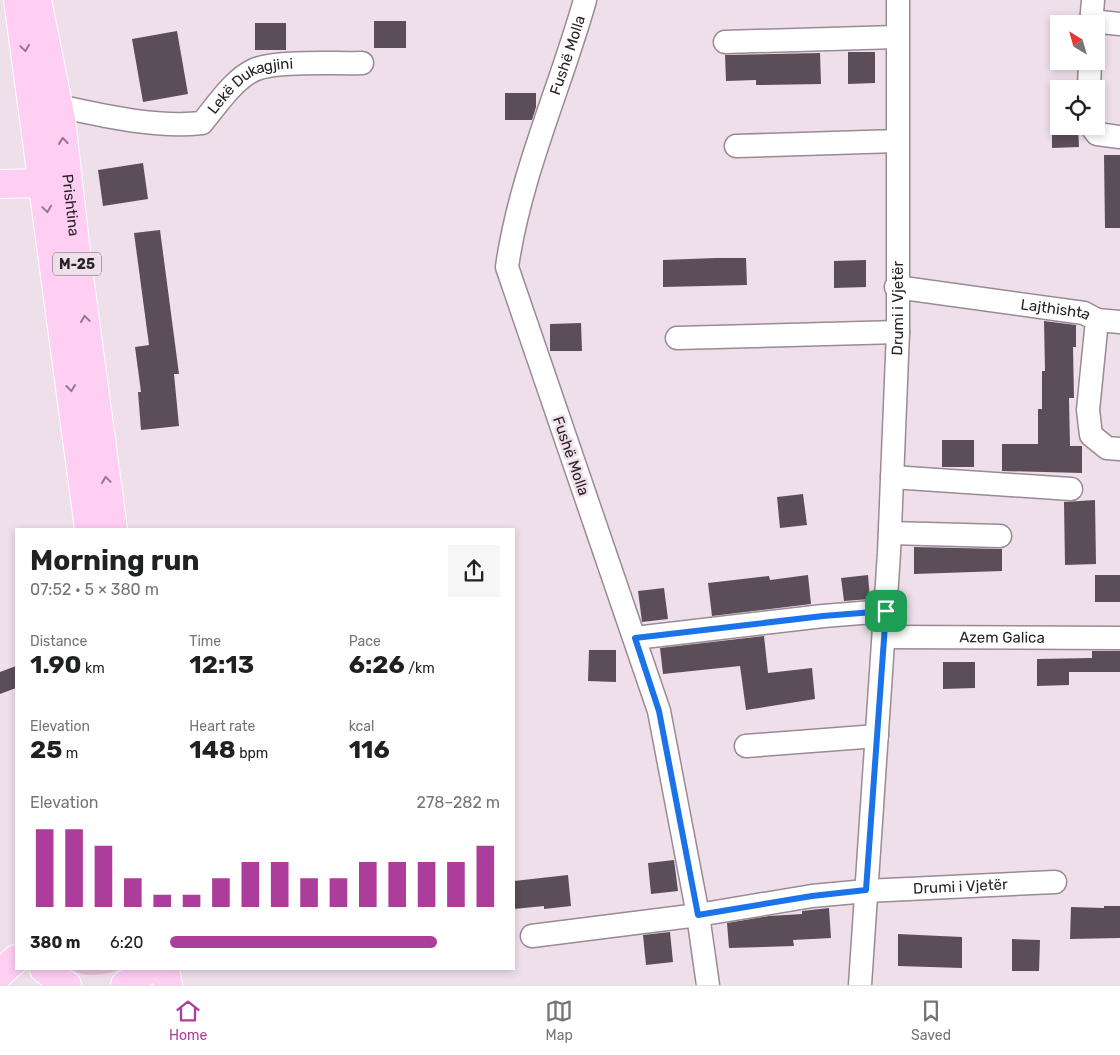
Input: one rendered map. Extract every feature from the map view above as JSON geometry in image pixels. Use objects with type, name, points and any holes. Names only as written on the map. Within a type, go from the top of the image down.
[{"type":"main road","name":"Prishtina","points":[[18,0],[55,179],[113,528]]},
{"type":"main road","name":"Prishtina","points":[[37,0],[58,106],[55,179],[89,528]]},
{"type":"main road","points":[[0,184],[55,179]]},
{"type":"main road","points":[[0,973],[15,960]]},
{"type":"main road","points":[[125,985],[148,970]]},
{"type":"main road","points":[[165,970],[168,985]]},
{"type":"street","name":"Fushë Molla","points":[[585,0],[571,50],[525,183],[507,267],[659,711],[698,915],[708,985]]},
{"type":"street","name":"Drumi i Vjetër","points":[[860,985],[886,611],[898,332],[896,287],[898,0]]},
{"type":"street","points":[[1105,19],[1120,24]]},
{"type":"street","points":[[725,42],[897,38]]},
{"type":"street","name":"Lekë Dukagjini","points":[[58,106],[94,114],[178,126],[202,123],[230,89],[254,70],[286,64],[362,63]]},
{"type":"street","points":[[1105,135],[1120,137]]},
{"type":"street","points":[[736,146],[897,141]]},
{"type":"street","name":"Lajthishta","points":[[896,287],[1084,313],[1097,320],[1088,410],[1092,435],[1107,448],[1120,449]]},
{"type":"street","points":[[1097,320],[1120,322]]},
{"type":"street","points":[[677,338],[898,332]]},
{"type":"street","points":[[892,477],[1071,489]]},
{"type":"street","points":[[890,533],[1000,536]]},
{"type":"street","points":[[635,638],[823,616],[886,611]]},
{"type":"street","name":"Azem Galica","points":[[884,636],[1120,638]]},
{"type":"street","points":[[746,746],[877,736]]},
{"type":"street","name":"Drumi i Vjetër","points":[[866,890],[1055,882]]},
{"type":"street","points":[[532,936],[698,915],[812,896],[866,890]]},
{"type":"shaded area","points":[[71,970],[117,970],[95,975]]},
{"type":"building","points":[[374,21],[406,21],[406,48],[374,48]]},
{"type":"building","points":[[255,23],[286,23],[286,50],[255,50]]},
{"type":"building","points":[[177,31],[188,94],[143,102],[132,39]]},
{"type":"building","points":[[848,52],[875,52],[875,83],[848,84]]},
{"type":"building","points":[[820,53],[821,84],[756,85],[756,80],[726,81],[725,55]]},
{"type":"building","points":[[505,93],[536,93],[536,107],[532,120],[505,120]]},
{"type":"building","points":[[1052,135],[1078,135],[1079,147],[1052,148]]},
{"type":"building","points":[[1104,155],[1120,155],[1120,228],[1105,228]]},
{"type":"building","points":[[143,163],[148,199],[103,206],[98,170]]},
{"type":"building","points":[[160,230],[179,374],[174,374],[179,426],[141,430],[138,392],[141,392],[135,347],[149,345],[134,233]]},
{"type":"building","points":[[746,258],[747,285],[663,287],[663,260]]},
{"type":"building","points":[[866,260],[866,287],[834,288],[834,261]]},
{"type":"building","points":[[1044,321],[1076,325],[1076,347],[1073,347],[1074,398],[1069,398],[1070,446],[1082,446],[1082,473],[1002,471],[1002,444],[1038,444],[1038,409],[1042,409],[1042,371],[1045,371]]},
{"type":"building","points":[[581,323],[582,351],[550,351],[550,324]]},
{"type":"building","points":[[942,440],[974,440],[974,467],[942,467]]},
{"type":"building","points":[[803,494],[807,525],[780,528],[777,497]]},
{"type":"building","points":[[1095,500],[1096,564],[1065,565],[1064,502]]},
{"type":"building","points":[[914,547],[1002,549],[1002,571],[914,574]]},
{"type":"building","points":[[808,575],[811,604],[712,616],[708,583],[769,576],[770,580]]},
{"type":"building","points":[[868,575],[870,599],[844,601],[841,578]]},
{"type":"building","points":[[1095,575],[1120,575],[1120,602],[1095,602]]},
{"type":"building","points":[[664,588],[668,619],[642,622],[638,591]]},
{"type":"building","points":[[764,636],[768,673],[812,668],[815,699],[746,710],[740,666],[663,674],[660,648]]},
{"type":"building","points":[[589,650],[616,650],[616,682],[588,681]]},
{"type":"building","points":[[1092,651],[1120,651],[1120,672],[1069,672],[1069,685],[1037,686],[1037,659],[1092,658]]},
{"type":"building","points":[[943,662],[975,662],[975,688],[943,689]]},
{"type":"building","points":[[15,666],[15,688],[0,694],[0,672]]},
{"type":"building","points":[[674,860],[678,891],[651,894],[648,863]]},
{"type":"building","points":[[568,875],[571,906],[544,909],[544,906],[515,909],[515,881]]},
{"type":"building","points":[[1104,906],[1120,906],[1120,938],[1070,939],[1071,907],[1104,908]]},
{"type":"building","points":[[829,908],[831,938],[793,940],[794,946],[729,948],[727,923],[769,916],[802,914],[802,911]]},
{"type":"building","points":[[670,932],[673,962],[646,965],[643,935]]},
{"type":"building","points":[[898,934],[962,937],[962,968],[898,966]]},
{"type":"building","points":[[1012,939],[1040,940],[1039,971],[1012,971]]},
{"type":"route","points":[[886,611],[866,890],[812,896],[698,915],[659,711],[635,638],[823,616],[886,611]]}]
